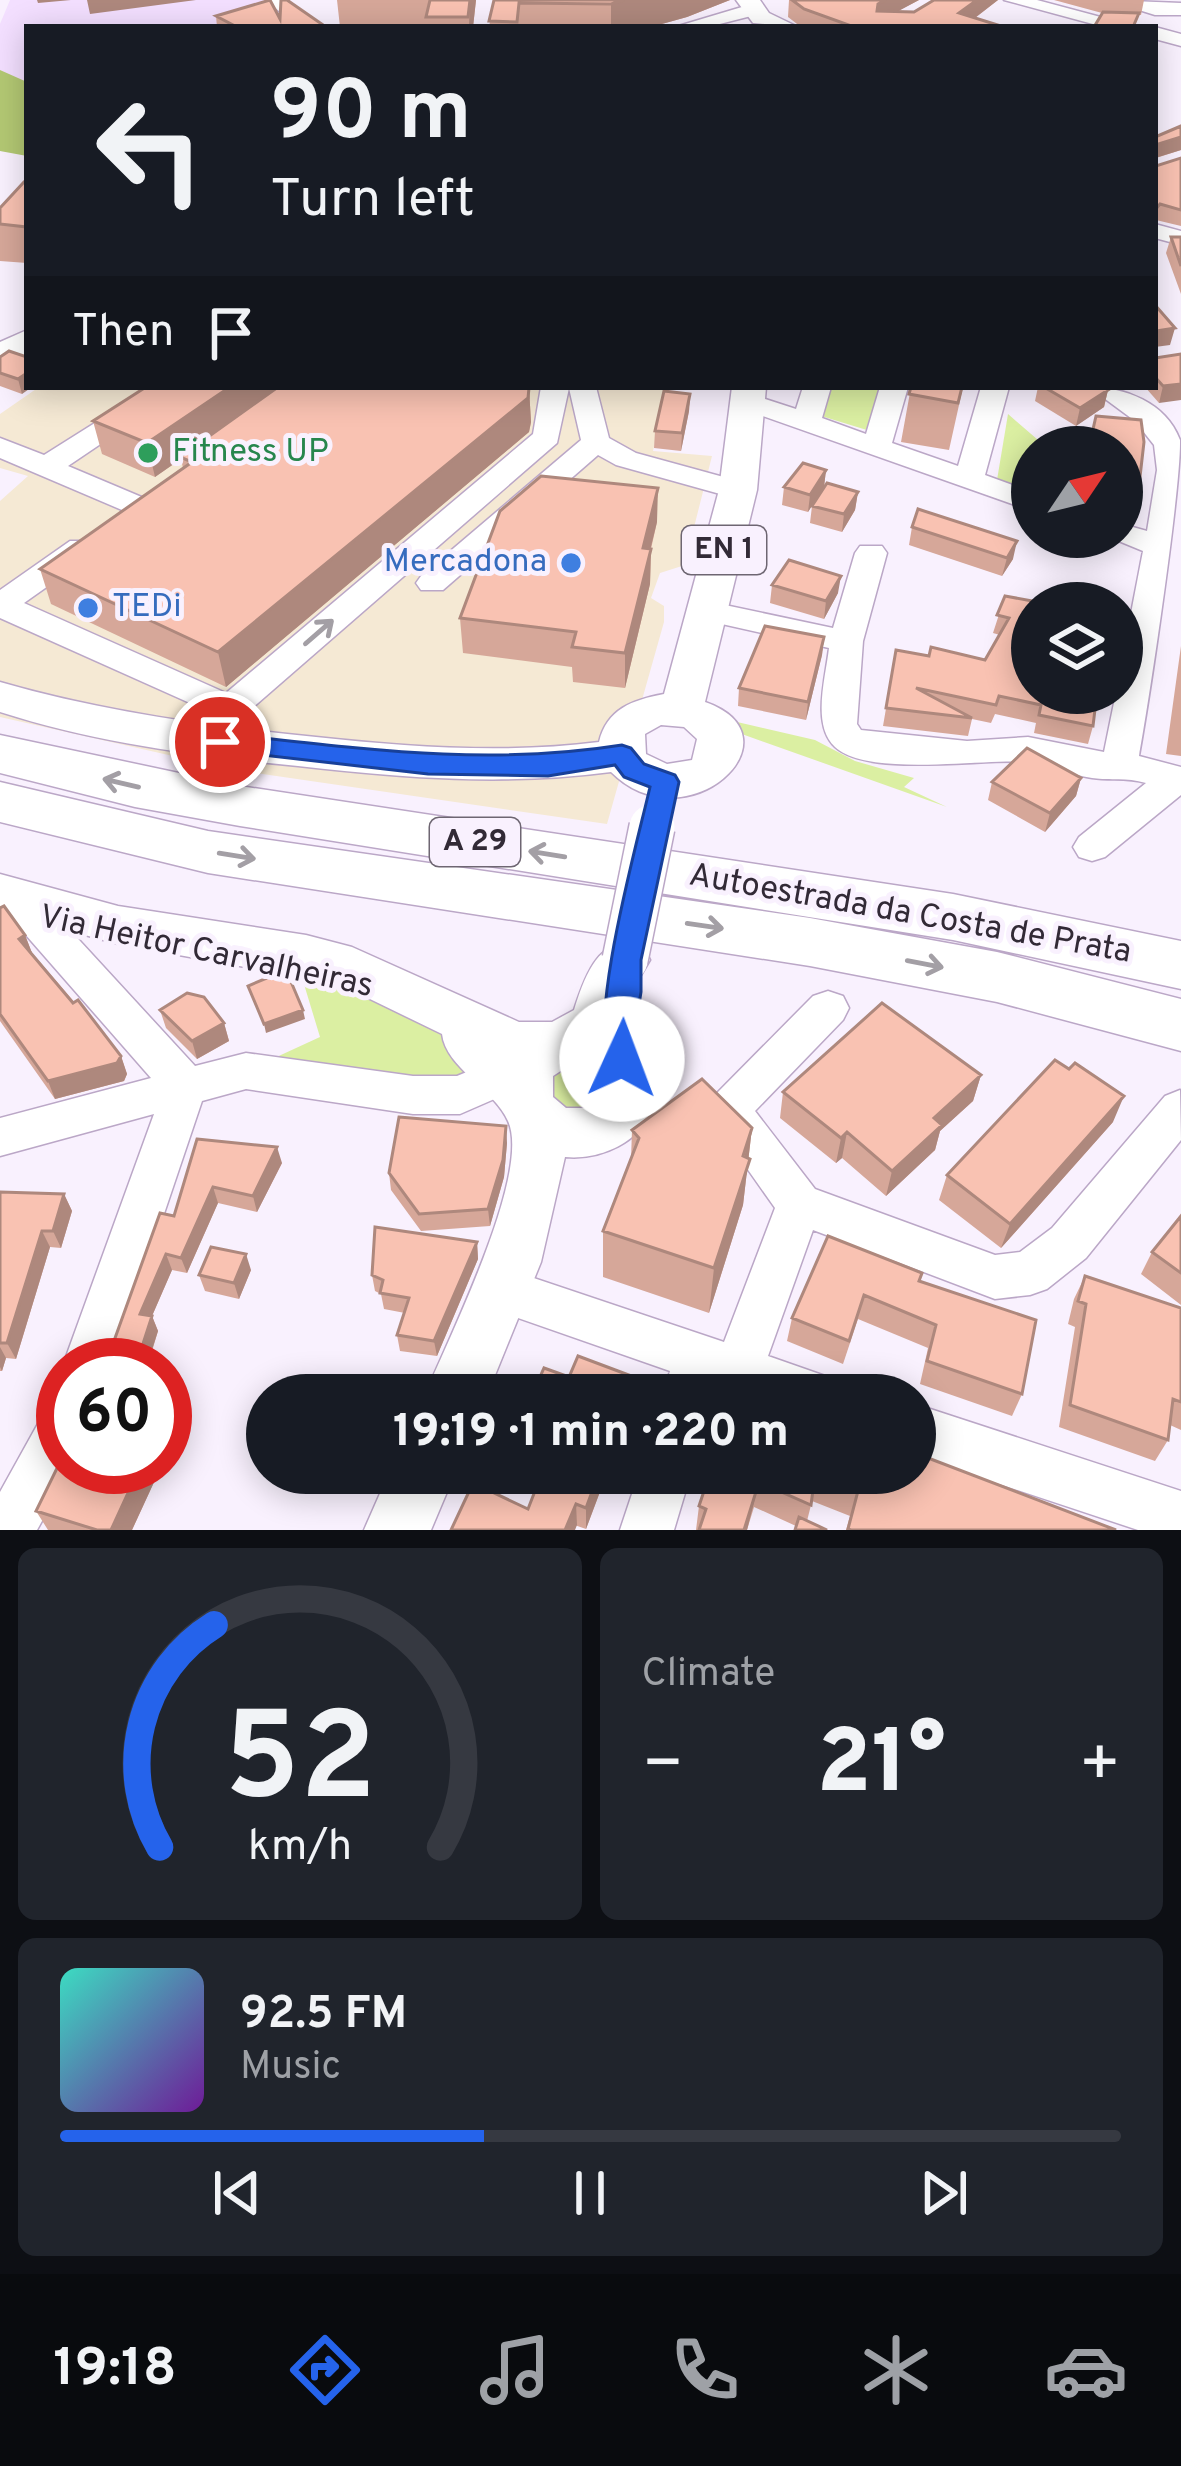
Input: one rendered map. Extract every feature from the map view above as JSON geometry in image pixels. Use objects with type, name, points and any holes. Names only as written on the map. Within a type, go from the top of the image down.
[{"type":"highway","name":"Autoestrada da Costa de Prata","points":[[0,754],[135,787],[240,806],[953,917],[1181,965]]},
{"type":"highway","name":"Autoestrada da Costa de Prata","points":[[0,802],[208,852],[856,951],[997,977],[1181,1025]]},
{"type":"main road","points":[[750,5],[781,24]]},
{"type":"main road","name":"EN 1","points":[[682,710],[738,490],[749,394]]},
{"type":"main road","points":[[0,697],[179,738],[428,765],[548,766],[622,755]]},
{"type":"main road","points":[[522,1232],[561,1168],[623,1115],[632,1097],[632,1077],[622,1059],[618,1036],[626,992],[625,960],[659,804],[720,758],[719,734],[698,715],[682,710],[649,712],[636,718],[620,737],[622,755],[659,804]]},
{"type":"main road","name":"Via Heitor Carvalheiras","points":[[11,905],[352,967],[413,992],[514,1044],[537,1078]]},
{"type":"main road","points":[[465,1374],[522,1232],[539,1159],[537,1078],[596,1023],[608,986],[625,960]]},
{"type":"main road","points":[[537,1078],[596,1043],[622,1059]]},
{"type":"main road","points":[[537,1078],[571,1134],[605,1128]]},
{"type":"main road","points":[[397,1530],[413,1494]]},
{"type":"street","points":[[276,0],[304,24]]},
{"type":"street","points":[[1012,0],[1081,22]]},
{"type":"street","points":[[1116,0],[1181,11]]},
{"type":"street","points":[[1167,0],[1181,11]]},
{"type":"street","points":[[694,24],[750,5]]},
{"type":"street","points":[[1127,24],[1181,11]]},
{"type":"street","points":[[48,466],[166,390]]},
{"type":"street","points":[[583,390],[596,442],[626,459],[738,490]]},
{"type":"street","points":[[806,424],[816,390]]},
{"type":"street","points":[[876,449],[893,390]]},
{"type":"street","points":[[969,480],[994,390]]},
{"type":"street","points":[[1108,390],[1158,430],[1176,452],[1120,763]]},
{"type":"street","points":[[749,394],[806,424],[1011,495]]},
{"type":"street","points":[[0,605],[230,709],[547,437],[554,401]]},
{"type":"street","points":[[432,583],[596,442]]},
{"type":"street","points":[[0,447],[150,500],[0,605]]},
{"type":"street","points":[[1143,540],[1159,545]]},
{"type":"street","points":[[871,553],[846,641],[839,725],[848,739],[895,750],[967,754],[1028,749],[1095,766],[1120,763],[1178,780]]},
{"type":"street","points":[[706,610],[846,641]]},
{"type":"street","points":[[1092,848],[1178,780]]},
{"type":"street","points":[[11,905],[186,1085]]},
{"type":"street","points":[[828,1008],[728,1110],[799,1204],[995,1277],[1030,1273],[1069,1244],[1180,1109]]},
{"type":"street","points":[[0,1137],[186,1085],[259,1072],[413,1095],[440,1106],[537,1078]]},
{"type":"street","points":[[97,1338],[186,1085]]},
{"type":"street","points":[[710,1374],[799,1204]]},
{"type":"street","points":[[501,1290],[707,1374]]},
{"type":"street","points":[[936,1437],[1181,1518]]},
{"type":"street","points":[[6,1530],[36,1484]]},
{"type":"street","points":[[646,1530],[658,1494]]},
{"type":"shaded area","points":[[10,0],[266,0],[272,11],[292,24],[24,24],[24,83],[0,70],[0,24]]},
{"type":"shaded area","points":[[35,390],[666,390],[653,451],[712,456],[687,555],[682,566],[660,573],[651,598],[664,606],[664,622],[607,824],[235,770],[0,717],[0,501],[28,476],[0,468],[0,414]]},
{"type":"green space","points":[[0,70],[24,81],[24,155],[0,151]]},
{"type":"green space","points":[[825,390],[887,390],[870,431],[818,415]]},
{"type":"green space","points":[[1008,414],[1022,426],[1011,426],[1011,491],[996,486]]},
{"type":"green space","points":[[720,718],[815,740],[855,761],[914,778],[904,787],[947,807],[739,733]]},
{"type":"green space","points":[[300,971],[381,997],[482,1059],[457,1091],[270,1060],[320,1037]]},
{"type":"green space","points":[[565,1057],[607,1068],[607,1106],[562,1114],[542,1080]]},
{"type":"building","points":[[270,0],[280,19],[281,0],[287,0],[322,24],[231,24],[216,16]]},
{"type":"building","points":[[430,0],[470,0],[468,17],[426,17]]},
{"type":"building","points":[[494,0],[624,0],[611,4],[519,3],[517,22],[489,21]]},
{"type":"building","points":[[792,0],[886,0],[878,4],[877,11],[914,12],[934,0],[977,0],[959,13],[994,24],[846,24]]},
{"type":"building","points":[[1103,12],[1139,13],[1134,24],[1096,24]]},
{"type":"building","points":[[1181,126],[1181,137],[1158,144],[1158,136]]},
{"type":"building","points":[[1181,158],[1181,210],[1160,204],[1158,165]]},
{"type":"building","points":[[24,182],[24,227],[0,224],[0,208]]},
{"type":"building","points":[[1171,237],[1181,237],[1181,266]]},
{"type":"building","points":[[1158,308],[1175,328],[1158,331]]},
{"type":"building","points":[[9,351],[24,356],[24,375],[18,379],[0,373],[0,357]]},
{"type":"building","points":[[1181,354],[1181,384],[1163,386],[1158,380],[1158,358]]},
{"type":"building","points":[[141,390],[226,390],[147,443],[93,421]]},
{"type":"building","points":[[274,390],[529,390],[528,398],[218,652],[40,569],[192,462],[180,457]]},
{"type":"building","points":[[910,390],[961,390],[958,403],[909,394]]},
{"type":"building","points":[[1049,390],[1108,390],[1080,408]]},
{"type":"building","points":[[664,391],[690,394],[682,433],[655,431]]},
{"type":"building","points":[[1096,416],[1141,420],[1142,426],[1094,426]]},
{"type":"building","points":[[803,463],[826,470],[810,495],[784,487]]},
{"type":"building","name":"Mercadona","points":[[541,476],[658,488],[643,548],[651,549],[625,653],[572,647],[576,632],[460,618],[500,511]]},
{"type":"building","points":[[827,483],[858,492],[844,514],[812,506]]},
{"type":"building","points":[[918,509],[1011,539],[1011,551],[1007,558],[912,527]]},
{"type":"building","points":[[789,560],[841,576],[826,601],[772,585]]},
{"type":"building","points":[[1005,596],[1011,597],[1011,699],[999,696],[996,705],[916,688],[972,718],[886,708],[896,650],[929,656],[931,647],[985,660],[1009,618],[997,615]]},
{"type":"building","points":[[765,626],[824,637],[808,702],[739,688]]},
{"type":"building","points":[[1039,714],[1094,714],[1093,726]]},
{"type":"building","points":[[1027,748],[1081,778],[1050,813],[992,782]]},
{"type":"building","points":[[4,906],[25,935],[19,939],[73,1003],[78,1000],[121,1056],[117,1063],[48,1081],[0,1014],[0,908]]},
{"type":"building","points":[[286,970],[303,1010],[264,1024],[248,986]]},
{"type":"building","points":[[187,993],[204,997],[224,1023],[192,1041],[160,1010]]},
{"type":"building","points":[[882,1003],[981,1075],[934,1118],[942,1125],[892,1171],[847,1132],[841,1138],[783,1092]]},
{"type":"building","points":[[1055,1060],[1069,1069],[1075,1063],[1124,1096],[1010,1224],[947,1175]]},
{"type":"building","points":[[702,1079],[752,1128],[743,1156],[750,1159],[714,1268],[603,1231],[639,1138],[632,1130]]},
{"type":"building","points":[[399,1117],[506,1126],[503,1160],[488,1209],[419,1214],[389,1173]]},
{"type":"building","points":[[197,1139],[277,1147],[253,1196],[213,1187],[181,1258],[166,1254],[140,1314],[152,1316],[145,1338],[115,1338],[160,1213],[174,1216]]},
{"type":"building","points":[[0,1192],[64,1194],[53,1231],[42,1231],[7,1343],[0,1343]]},
{"type":"building","points":[[1181,1216],[1181,1273],[1152,1252]]},
{"type":"building","points":[[375,1227],[477,1242],[434,1341],[397,1335],[409,1298],[380,1293],[383,1280],[372,1275]]},
{"type":"building","points":[[828,1236],[922,1273],[919,1281],[1036,1320],[1022,1394],[927,1361],[936,1325],[864,1295],[849,1341],[792,1318]]},
{"type":"building","points":[[211,1247],[246,1254],[234,1283],[199,1275]]},
{"type":"building","points":[[1085,1276],[1181,1308],[1181,1402],[1173,1399],[1168,1440],[1070,1405],[1086,1304],[1078,1301]]},
{"type":"building","points":[[578,1356],[626,1374],[570,1374]]},
{"type":"building","points":[[936,1461],[1116,1530],[851,1530],[857,1494],[936,1494]]},
{"type":"building","points":[[44,1494],[128,1494],[111,1530],[36,1511]]},
{"type":"building","points":[[468,1494],[496,1494],[528,1509],[534,1494],[591,1494],[586,1508],[576,1504],[565,1530],[451,1530]]},
{"type":"building","points":[[703,1494],[755,1494],[744,1530],[699,1530],[706,1509],[699,1506]]},
{"type":"building","points":[[786,1494],[812,1494],[811,1505]]},
{"type":"building","points":[[799,1517],[827,1530],[795,1530]]},
{"type":"place","name":"Fitness UP","points":[[148,453]]},
{"type":"place","name":"Mercadona","points":[[571,563]]},
{"type":"place","name":"TEDi","points":[[88,608]]},
{"type":"route","points":[[220,742],[428,765],[548,766],[622,755],[634,770],[665,782],[625,960],[626,992],[618,1036],[622,1059]]}]
